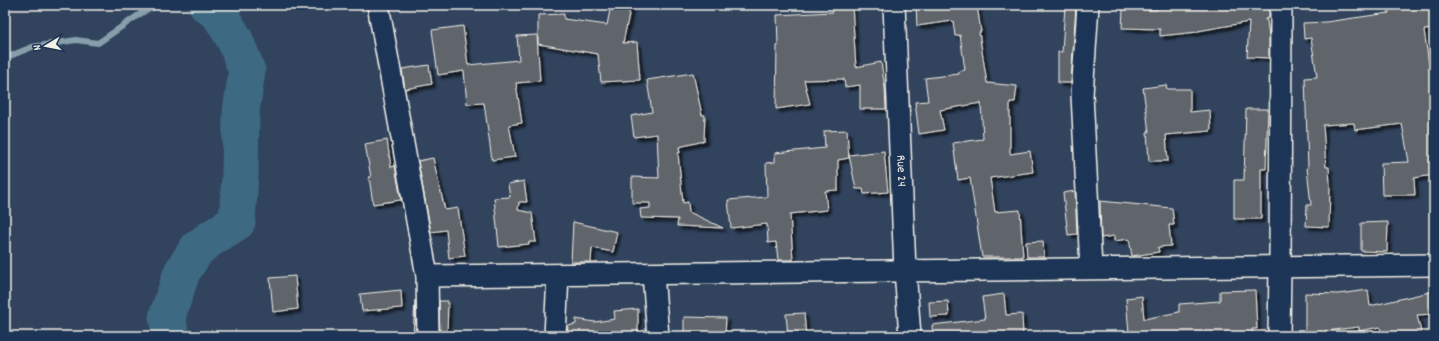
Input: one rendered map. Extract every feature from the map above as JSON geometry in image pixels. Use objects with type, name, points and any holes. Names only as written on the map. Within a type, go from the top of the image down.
[{"type":"street","points":[[378,5],[426,276],[428,336]]},
{"type":"street","name":"Rue 24","points":[[894,5],[905,270],[910,336]]},
{"type":"street","points":[[1088,5],[1082,95],[1091,268]]},
{"type":"street","points":[[1279,336],[1281,5]]},
{"type":"street","points":[[426,276],[1434,265]]},
{"type":"street","points":[[555,336],[558,274]]},
{"type":"street","points":[[653,274],[658,336]]},
{"type":"building","points":[[611,5],[631,5],[623,43],[637,42],[640,80],[601,82],[598,54],[538,44],[538,15],[564,14],[564,19],[607,25]]},
{"type":"building","points":[[832,5],[852,5],[856,67],[881,62],[885,88],[886,109],[860,109],[860,85],[845,87],[844,79],[804,80],[810,104],[776,109],[777,45],[778,46],[777,15],[833,12]]},
{"type":"building","points":[[916,5],[977,5],[981,32],[979,32],[987,83],[1017,86],[1015,102],[1010,102],[1010,154],[1030,151],[1033,172],[990,178],[995,212],[1020,210],[1023,257],[982,257],[970,178],[958,180],[953,143],[983,139],[981,103],[940,110],[944,130],[919,134],[915,102],[928,101],[925,78],[959,74],[959,71],[965,70],[960,35],[955,36],[953,21],[917,26]]},
{"type":"building","points":[[1065,5],[1076,5],[1071,83],[1058,83],[1058,52],[1062,52]]},
{"type":"building","points":[[1156,5],[1269,5],[1269,18],[1265,20],[1267,20],[1269,37],[1269,58],[1247,57],[1249,22],[1198,32],[1160,36],[1160,29],[1122,28],[1123,9],[1157,10]]},
{"type":"building","points":[[1388,5],[1434,5],[1434,29],[1424,30],[1429,64],[1430,63],[1434,80],[1434,175],[1414,178],[1415,195],[1382,195],[1381,163],[1409,162],[1402,124],[1355,130],[1354,123],[1323,125],[1326,167],[1329,167],[1329,227],[1306,226],[1307,205],[1311,205],[1307,168],[1305,78],[1317,77],[1311,38],[1304,39],[1303,23],[1326,22],[1389,13]]},
{"type":"building","points":[[463,26],[468,65],[519,60],[517,36],[537,35],[540,81],[516,83],[522,123],[509,125],[515,157],[492,160],[484,103],[467,104],[464,71],[438,75],[432,30]]},
{"type":"building","points":[[429,65],[432,84],[405,89],[402,69]]},
{"type":"building","points":[[693,73],[702,115],[705,115],[704,141],[679,147],[680,153],[678,153],[683,203],[688,202],[689,212],[723,228],[677,226],[678,219],[641,218],[640,209],[650,208],[650,203],[632,203],[632,177],[659,178],[657,134],[634,137],[631,116],[652,112],[647,80]]},
{"type":"building","points":[[1166,85],[1167,89],[1190,89],[1190,112],[1210,110],[1211,131],[1166,135],[1168,161],[1149,161],[1147,132],[1149,132],[1143,88]]},
{"type":"building","points":[[1246,109],[1268,109],[1266,169],[1261,169],[1261,219],[1234,219],[1234,180],[1244,180]]},
{"type":"building","points":[[847,130],[849,158],[838,160],[838,190],[825,191],[827,210],[790,214],[793,260],[778,260],[776,242],[768,243],[767,224],[731,228],[728,200],[767,197],[766,163],[775,162],[775,153],[825,148],[824,131]]},
{"type":"building","points":[[387,140],[391,167],[395,166],[401,200],[373,204],[369,177],[371,177],[365,144]]},
{"type":"building","points":[[884,151],[888,192],[864,194],[863,189],[856,189],[849,155]]},
{"type":"building","points":[[433,158],[445,210],[458,208],[465,256],[449,258],[446,230],[431,232],[418,161]]},
{"type":"building","points":[[524,181],[527,202],[519,202],[518,210],[532,213],[536,242],[499,247],[494,198],[510,197],[508,184]]},
{"type":"building","points":[[1075,191],[1077,234],[1068,235],[1063,193]]},
{"type":"building","points":[[1100,201],[1172,208],[1174,225],[1169,225],[1171,246],[1158,247],[1159,252],[1132,256],[1129,239],[1114,241],[1114,236],[1101,238]]},
{"type":"building","points":[[573,222],[617,232],[613,252],[592,248],[591,262],[571,262]]},
{"type":"building","points":[[1388,222],[1387,252],[1361,251],[1361,223]]},
{"type":"building","points":[[1043,241],[1044,257],[1027,257],[1026,242]]},
{"type":"building","points":[[295,276],[298,309],[273,312],[270,278]]},
{"type":"building","points":[[401,290],[402,308],[362,311],[360,294]]},
{"type":"building","points":[[1255,290],[1257,329],[1252,329],[1254,336],[1131,336],[1131,333],[1129,333],[1126,298],[1142,296],[1144,319],[1179,312],[1179,304],[1220,301],[1220,291]]},
{"type":"building","points":[[1368,290],[1370,306],[1434,291],[1434,314],[1417,315],[1422,336],[1382,336],[1380,327],[1359,331],[1359,327],[1325,331],[1325,336],[1305,336],[1305,293],[1338,294]]},
{"type":"building","points":[[1004,294],[1006,315],[1022,314],[1023,336],[933,336],[932,325],[985,319],[982,297]]},
{"type":"building","points":[[415,300],[416,336],[413,336]]},
{"type":"building","points":[[439,301],[448,301],[447,336],[440,336]]},
{"type":"building","points":[[948,301],[949,316],[930,317],[929,302]]},
{"type":"building","points":[[638,309],[638,336],[567,336],[568,326],[576,324],[576,319],[595,322],[615,319],[614,311]]},
{"type":"building","points":[[804,313],[806,336],[788,336],[786,314]]},
{"type":"building","points":[[684,317],[726,318],[725,336],[684,336]]},
{"type":"waterway","points":[[5,58],[32,47],[76,40],[98,43],[143,12],[158,5]]},
{"type":"waterway","points":[[171,336],[167,317],[182,272],[197,249],[237,222],[240,176],[241,112],[247,71],[235,40],[219,13],[207,5]]}]
